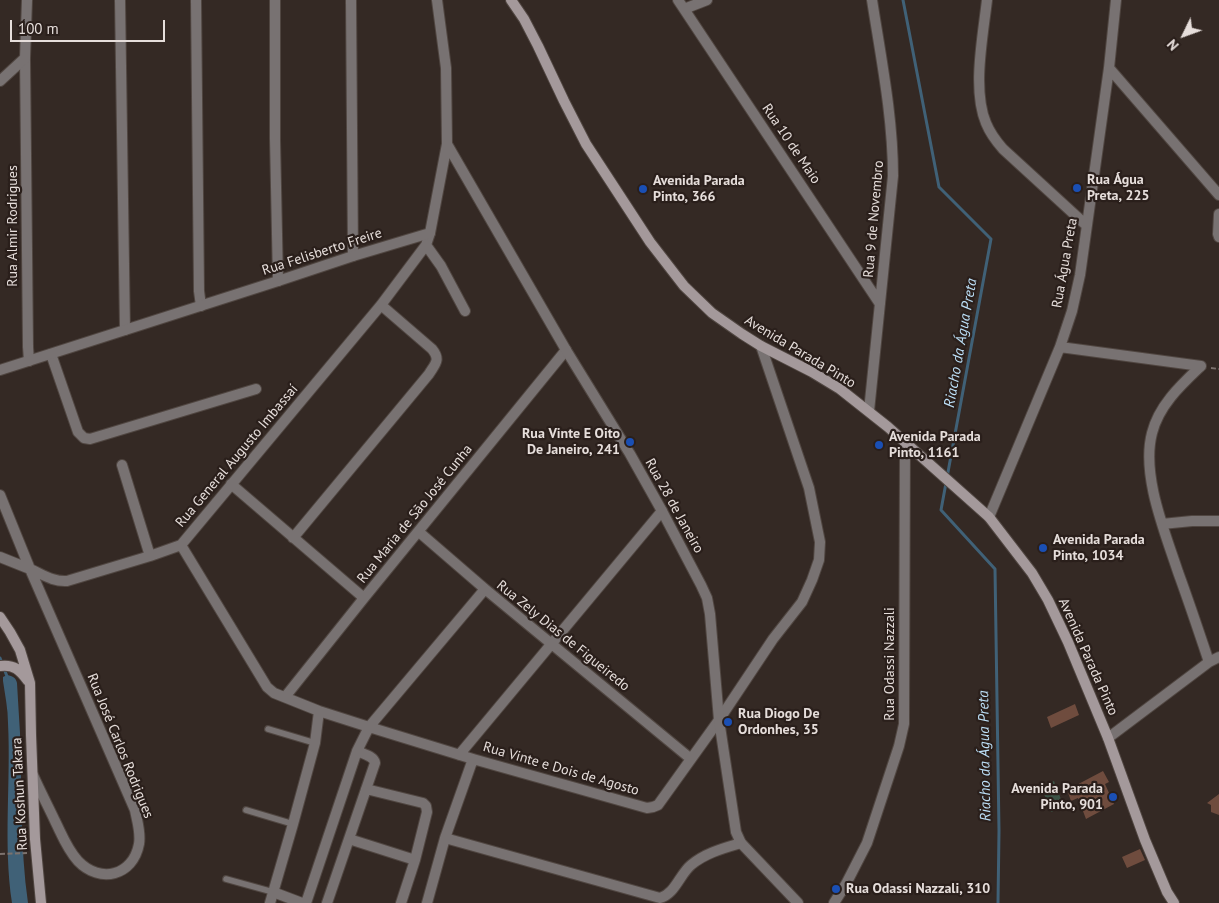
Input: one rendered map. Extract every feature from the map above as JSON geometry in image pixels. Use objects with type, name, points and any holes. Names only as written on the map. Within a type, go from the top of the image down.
[{"type":"main road","name":"Avenida Parada Pinto","points":[[511,0],[524,19],[586,144],[650,242],[684,286],[712,313],[761,346],[812,372],[840,389],[869,411],[989,517],[1032,573],[1048,600],[1068,642],[1108,738],[1145,840],[1174,903]]},
{"type":"main road","name":"Rua Koshun Takara","points":[[1,618],[20,650],[30,683],[35,839],[41,903]]},
{"type":"main road","points":[[0,634],[1,618]]},
{"type":"main road","points":[[0,666],[9,665],[16,668],[30,683]]},
{"type":"street","name":"Rua Almir Rodrigues","points":[[27,0],[25,58],[29,361]]},
{"type":"street","points":[[120,0],[125,330]]},
{"type":"street","points":[[196,0],[199,291],[201,306]]},
{"type":"street","points":[[275,0],[278,281]]},
{"type":"street","points":[[351,0],[353,256]]},
{"type":"street","points":[[430,233],[447,144],[446,68],[437,0]]},
{"type":"street","name":"Rua 10 de Maio","points":[[678,0],[880,304]]},
{"type":"street","points":[[684,9],[707,0]]},
{"type":"street","name":"Rua 9 de Novembro","points":[[869,411],[893,176],[891,125],[872,0]]},
{"type":"street","points":[[987,0],[979,76],[980,100],[986,123],[1003,149],[1086,225]]},
{"type":"street","name":"Rua Água Preta","points":[[989,517],[1060,347],[1072,311],[1080,275],[1109,68],[1116,0]]},
{"type":"street","points":[[0,82],[25,58]]},
{"type":"street","points":[[1109,68],[1219,195]]},
{"type":"street","name":"Rua 28 de Janeiro","points":[[447,144],[566,350],[630,454],[701,585],[707,598],[710,614],[719,720],[736,832],[741,842],[798,903]]},
{"type":"street","points":[[1219,214],[1219,237]]},
{"type":"street","name":"Rua Felisberto Freire","points":[[0,370],[430,233]]},
{"type":"street","name":"Rua General Augusto Imbassaí","points":[[0,557],[56,580],[67,581],[181,545],[381,305],[426,245],[430,233]]},
{"type":"street","points":[[426,245],[441,266],[466,311]]},
{"type":"street","points":[[293,538],[436,364],[436,354],[432,349],[381,305]]},
{"type":"street","name":"Rua Vinte e Dois de Agosto","points":[[181,545],[267,687],[274,693],[319,711],[473,759],[647,808],[654,807],[658,805],[719,720],[773,639],[802,602],[819,560],[820,542],[809,488],[761,346]]},
{"type":"street","points":[[1060,347],[1201,366],[1171,397],[1159,414],[1152,433],[1149,455],[1152,481],[1162,524],[1209,662]]},
{"type":"street","name":"Rua Maria de São José Cunha","points":[[285,697],[566,350]]},
{"type":"street","points":[[51,354],[78,432],[84,438],[90,439],[256,389]]},
{"type":"street","name":"Rua Odassi Nazzali","points":[[834,903],[867,843],[899,746],[904,724],[905,441]]},
{"type":"street","points":[[122,465],[150,556]]},
{"type":"street","points":[[231,484],[364,598]]},
{"type":"street","name":"Rua José Carlos Rodrigues","points":[[0,495],[30,569],[135,810],[140,831],[140,842],[131,862],[124,870],[117,873],[95,873],[78,861],[68,847],[33,776]]},
{"type":"street","points":[[459,754],[662,511]]},
{"type":"street","points":[[1162,524],[1219,521]]},
{"type":"street","name":"Rua Zely Dias de Figueiredo","points":[[419,532],[691,759]]},
{"type":"street","points":[[306,903],[357,751],[369,727],[485,589]]},
{"type":"street","points":[[1108,738],[1209,662],[1219,657]]},
{"type":"street","points":[[270,903],[314,743],[319,711]]},
{"type":"street","points":[[327,903],[374,767],[375,760],[357,751]]},
{"type":"street","points":[[427,903],[446,838],[473,759]]},
{"type":"street","points":[[366,789],[423,803],[426,806],[427,812],[415,860],[400,903]]},
{"type":"street","points":[[446,838],[660,898],[669,894],[690,865],[699,859],[741,842]]},
{"type":"street","points":[[349,839],[415,860]]},
{"type":"street","points":[[273,892],[302,903]]},
{"type":"lane","points":[[268,729],[314,743]]},
{"type":"lane","points":[[246,810],[293,824]]},
{"type":"lane","points":[[226,879],[273,892]]},
{"type":"path","points":[[0,854],[27,853]]},
{"type":"green space","points":[[1054,781],[1064,807],[1051,812],[1041,786]]},
{"type":"water","points":[[7,675],[14,677],[17,683],[22,840],[28,903],[12,903],[9,881],[9,746],[7,707],[3,681],[3,677]]},
{"type":"building","points":[[1075,704],[1079,715],[1051,728],[1047,717]]},
{"type":"building","points":[[1103,771],[1109,782],[1105,784],[1114,804],[1086,819],[1078,798],[1071,801],[1067,790]]},
{"type":"building","points":[[1219,794],[1219,815],[1211,812],[1211,805],[1207,803]]},
{"type":"building","points":[[1140,849],[1145,860],[1127,868],[1122,857]]},
{"type":"waterway","name":"Riacho da Água Preta","points":[[903,0],[939,187],[991,239],[941,510],[995,569],[999,831],[998,903]]},
{"type":"waterway","points":[[0,658],[8,679]]},
{"type":"place","name":"Rua Água Preta, 225","points":[[1077,188]]},
{"type":"place","name":"Avenida Parada Pinto, 366","points":[[643,189]]},
{"type":"place","name":"Rua Vinte E Oito De Janeiro, 241","points":[[630,442]]},
{"type":"place","name":"Avenida Parada Pinto, 1161","points":[[879,445]]},
{"type":"place","name":"Avenida Parada Pinto, 1034","points":[[1043,548]]},
{"type":"place","name":"Rua Diogo De Ordonhes, 35","points":[[728,722]]},
{"type":"place","name":"Avenida Parada Pinto, 901","points":[[1113,797]]},
{"type":"place","name":"Rua Odassi Nazzali, 310","points":[[836,889]]}]
